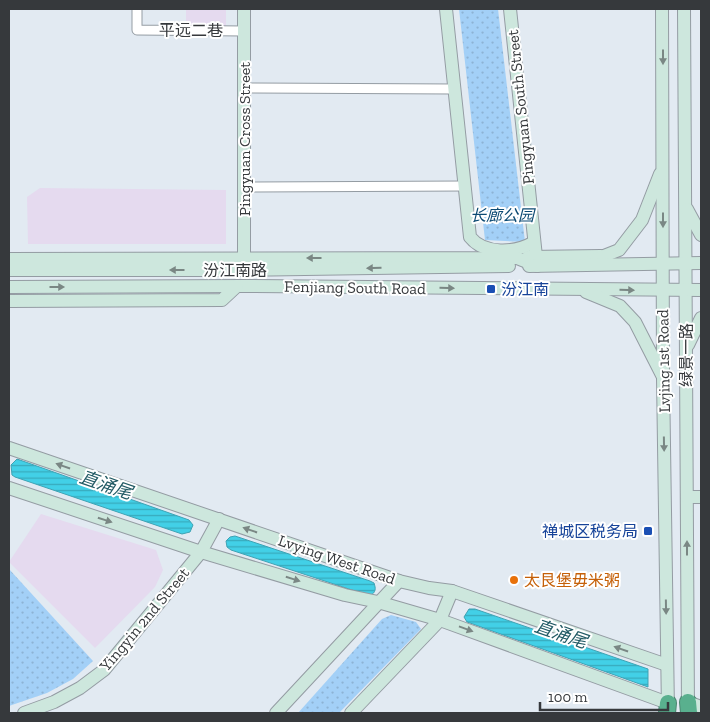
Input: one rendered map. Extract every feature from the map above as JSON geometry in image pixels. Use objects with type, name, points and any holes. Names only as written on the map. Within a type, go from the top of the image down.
[{"type":"main road","name":"Pingyuan Cross Street","points":[[244,9],[244,264]]},
{"type":"main road","points":[[446,9],[472,258]]},
{"type":"main road","name":"Pingyuan South Street","points":[[510,9],[536,261]]},
{"type":"main road","name":"Lvjing 1st Road","points":[[662,9],[663,378],[667,710]]},
{"type":"main road","name":"绿景一路","points":[[684,9],[688,672],[692,709]]},
{"type":"main road","points":[[580,266],[619,250],[642,220],[663,167]]},
{"type":"main road","points":[[686,208],[701,235]]},
{"type":"main road","points":[[470,237],[475,243],[491,250],[516,250],[534,242]]},
{"type":"main road","points":[[9,259],[114,264],[244,264],[472,258],[517,258],[536,261],[606,256]]},
{"type":"main road","name":"汾江南路","points":[[244,264],[536,261],[580,266],[701,263]]},
{"type":"main road","points":[[9,270],[114,264]]},
{"type":"main road","points":[[193,286],[193,300]]},
{"type":"main road","points":[[9,301],[222,300],[237,286]]},
{"type":"main road","name":"Fenjiang South Road","points":[[9,287],[237,286],[701,290]]},
{"type":"main road","points":[[579,290],[620,306],[635,322],[663,378]]},
{"type":"main road","points":[[686,347],[701,318]]},
{"type":"main road","name":"Lvying West Road","points":[[9,448],[399,581],[452,591],[667,665]]},
{"type":"main road","name":"Lvying West Road","points":[[9,488],[201,552],[344,595],[378,602],[440,620],[667,710]]},
{"type":"main road","points":[[687,497],[701,497]]},
{"type":"main road","name":"Yingyin 2nd Street","points":[[24,713],[53,709],[104,670],[201,552],[219,519]]},
{"type":"main road","points":[[276,713],[399,581]]},
{"type":"main road","points":[[351,713],[440,620],[452,591]]},
{"type":"main road","points":[[688,672],[701,677]]},
{"type":"street","name":"平远二巷","points":[[136,9],[137,30],[244,30]]},
{"type":"street","points":[[244,88],[454,89]]},
{"type":"street","points":[[244,187],[464,186]]},
{"type":"shaded area","points":[[186,9],[226,9],[226,27],[186,26]]},
{"type":"shaded area","points":[[40,188],[226,190],[226,244],[28,244],[27,197]]},
{"type":"shaded area","points":[[17,459],[189,520],[193,525],[190,532],[182,534],[15,477],[12,475],[11,465]]},
{"type":"shaded area","points":[[41,514],[156,550],[163,570],[155,587],[95,648],[9,562]]},
{"type":"shaded area","points":[[235,536],[370,581],[374,583],[374,592],[370,596],[231,550],[227,547],[226,541],[230,537]]},
{"type":"shaded area","points":[[469,609],[475,609],[648,669],[648,687],[467,622],[464,617]]},
{"type":"green space","name":"长廊公园","points":[[459,9],[498,9],[525,242],[485,240]]},
{"type":"green space","points":[[9,569],[93,661],[73,679],[47,693],[9,706]]},
{"type":"green space","points":[[391,615],[416,622],[421,629],[339,713],[298,713],[382,619]]},
{"type":"place","name":"汾江南","points":[[491,289]]},
{"type":"place","name":"禅城区税务局","points":[[648,531]]},
{"type":"place","name":"太艮堡毋米粥","points":[[514,580]]},
{"type":"water label","name":"直涌尾","points":[[106,485]]},
{"type":"water label","name":"直涌尾","points":[[561,634]]}]
